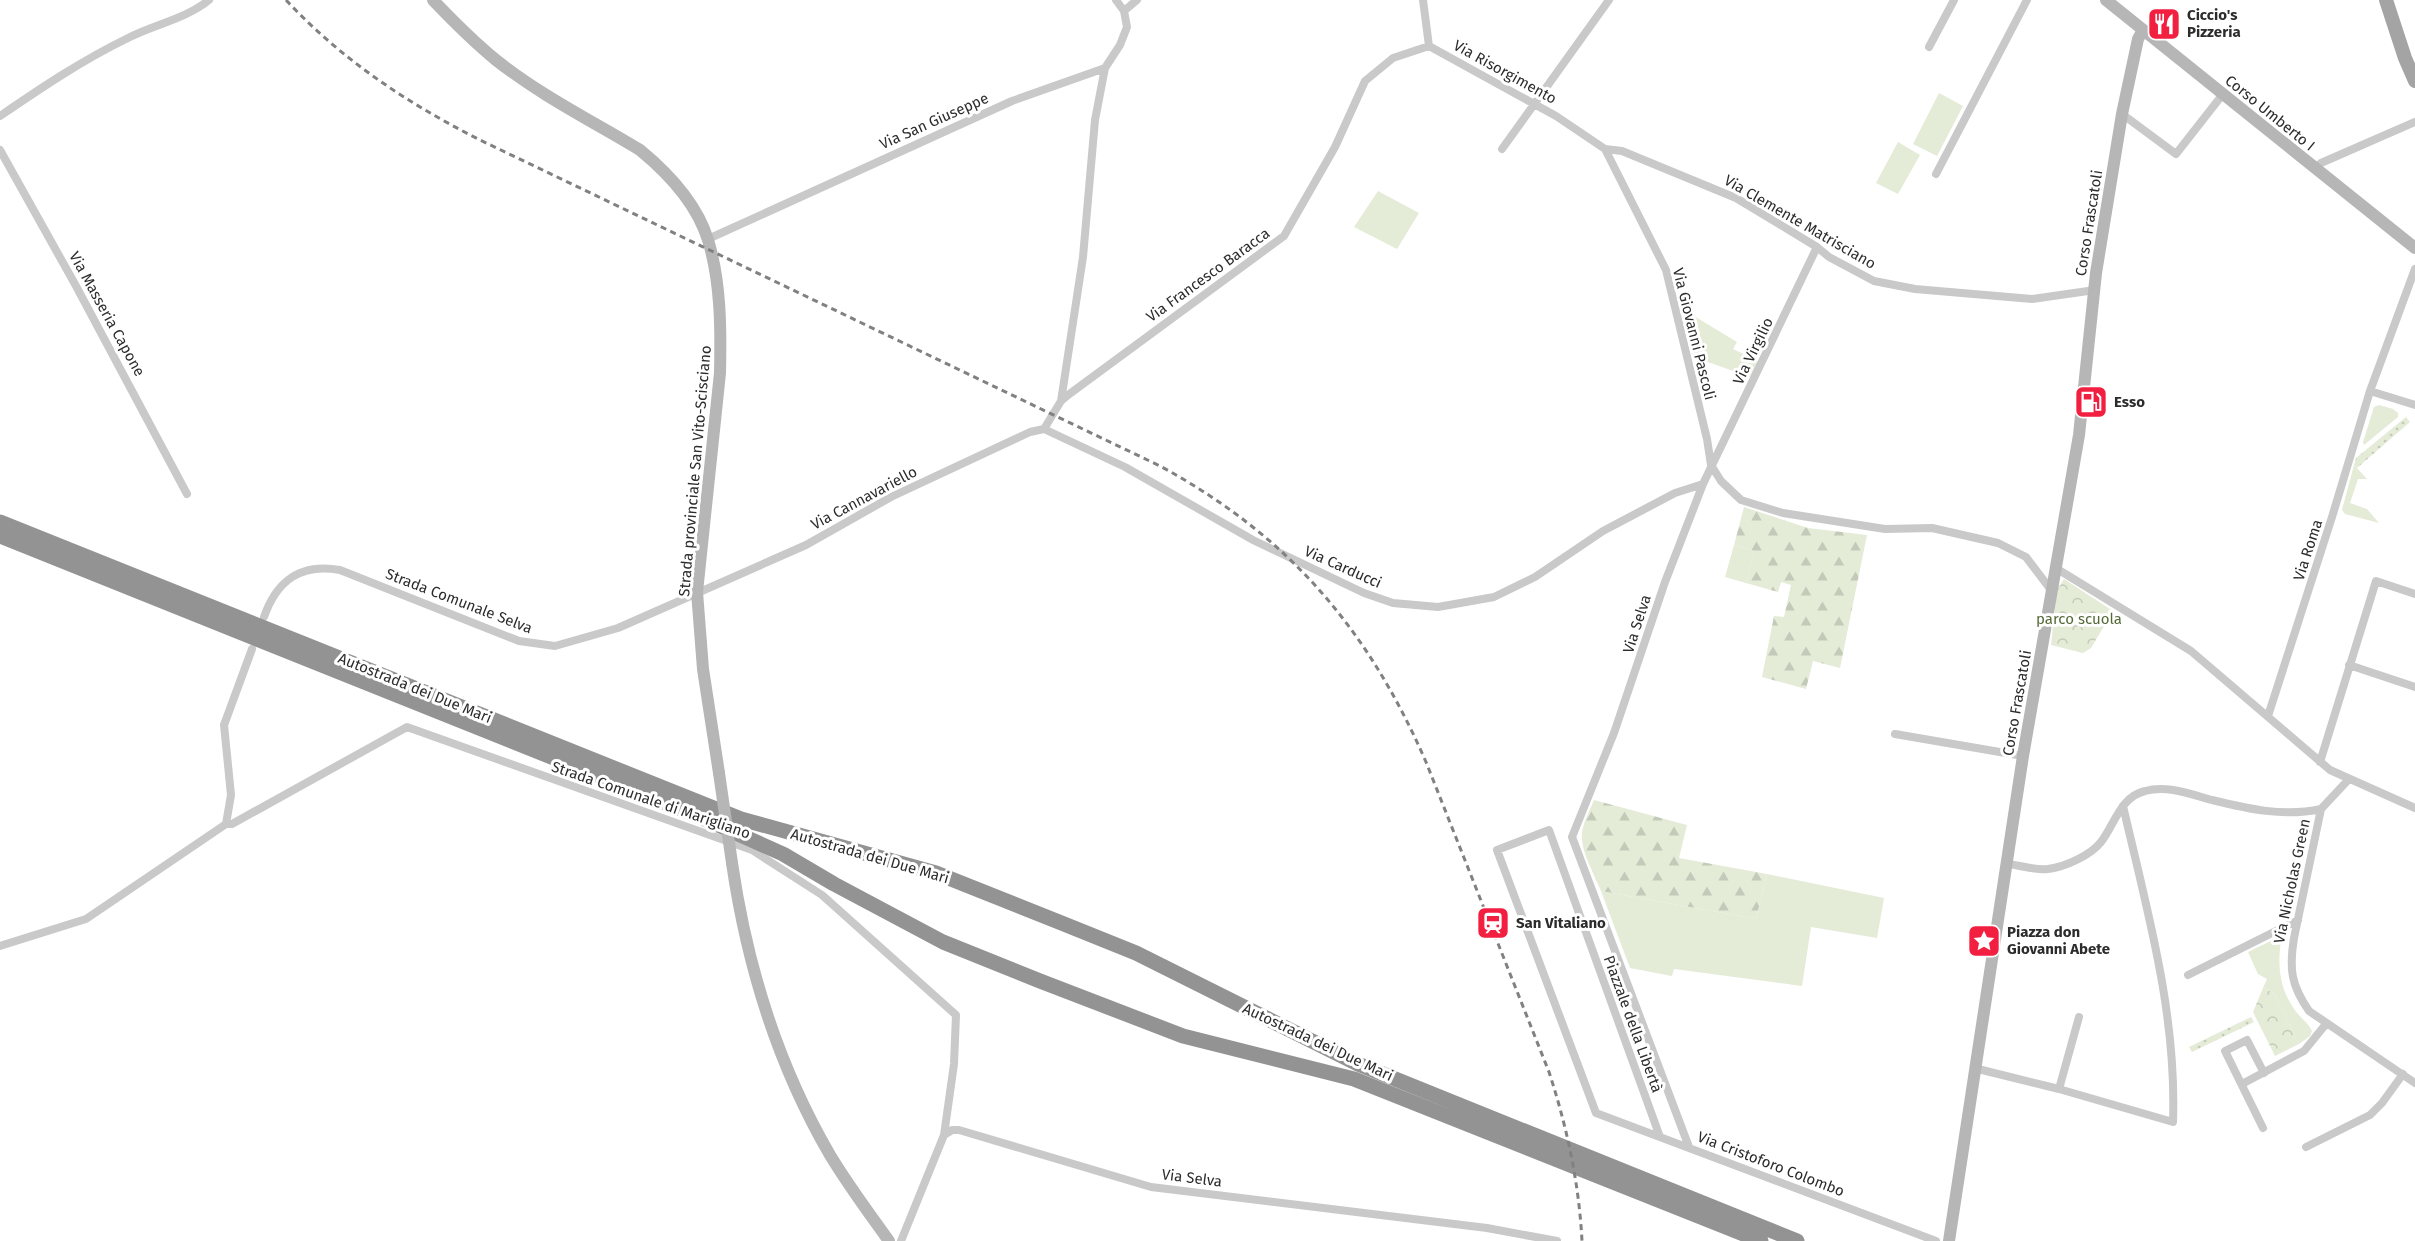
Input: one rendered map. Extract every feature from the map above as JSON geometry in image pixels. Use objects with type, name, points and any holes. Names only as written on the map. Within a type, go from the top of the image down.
[{"type":"highway","name":"Autostrada dei Due Mari","points":[[0,522],[741,819],[936,873],[1136,953],[1358,1064],[1797,1241]]},
{"type":"highway","name":"Autostrada dei Due Mari","points":[[0,536],[701,817],[783,854],[943,942],[1183,1036],[1354,1079],[1761,1241]]},
{"type":"main road","points":[[2386,0],[2415,81]]},
{"type":"street","points":[[0,116],[61,74],[99,52],[150,27],[181,16],[209,0]]},
{"type":"street","name":"Strada provinciale San Vito-Scisciano","points":[[433,0],[468,36],[528,83],[640,150],[656,163],[683,194],[708,239],[714,267],[721,336],[720,373],[697,592],[703,669],[746,941],[764,1005],[782,1058],[798,1095],[831,1157],[890,1241]]},
{"type":"street","points":[[1061,401],[1083,257],[1095,120],[1104,68],[1113,58],[1127,27],[1124,12],[1116,0]]},
{"type":"street","points":[[1124,12],[1137,0]]},
{"type":"street","name":"Via Risorgimento","points":[[1423,0],[1429,46],[1556,116],[1605,149]]},
{"type":"street","points":[[1502,149],[1609,0]]},
{"type":"street","points":[[1929,47],[1954,0]]},
{"type":"street","points":[[1935,174],[2026,0]]},
{"type":"street","name":"Corso Umberto I","points":[[2106,0],[2415,248]]},
{"type":"street","name":"Corso Frascatoli","points":[[1949,1241],[2023,756],[2079,435],[2095,290],[2122,114],[2138,39],[2143,30]]},
{"type":"street","name":"Via Francesco Baracca","points":[[1044,429],[1061,401],[1094,374],[1284,236],[1335,147],[1365,81],[1393,58],[1429,46]]},
{"type":"street","name":"Via San Giuseppe","points":[[708,239],[1012,101],[1104,68]]},
{"type":"street","points":[[2122,114],[2176,154],[2223,94]]},
{"type":"street","points":[[2315,168],[2321,163],[2415,122]]},
{"type":"street","name":"Via Clemente Matrisciano","points":[[1605,149],[1622,151],[1712,187],[1767,216],[1829,257],[1874,281],[1915,290],[2032,299],[2095,290]]},
{"type":"street","name":"Via Giovanni Pascoli","points":[[1605,149],[1666,270],[1707,439],[1711,465]]},
{"type":"street","name":"Via Masseria Capone","points":[[0,150],[98,326],[187,494]]},
{"type":"street","name":"Via Virgilio","points":[[1711,465],[1817,247]]},
{"type":"street","name":"Via Roma","points":[[2268,716],[2370,391],[2415,269]]},
{"type":"street","points":[[2370,391],[2415,405]]},
{"type":"street","name":"Via Cannavariello","points":[[697,592],[806,545],[868,509],[945,471],[1030,432],[1044,429]]},
{"type":"street","name":"Via Carducci","points":[[1044,429],[1125,467],[1253,540],[1364,594],[1393,603],[1438,608],[1494,597],[1535,577],[1603,531],[1675,492],[1703,484]]},
{"type":"street","points":[[1711,465],[1721,481],[1741,500],[1783,513],[1885,529],[1932,528],[1998,543],[2026,556],[2050,592]]},
{"type":"street","name":"Via Selva","points":[[1689,1147],[1572,837],[1610,743],[1665,582],[1711,465]]},
{"type":"street","name":"Strada Comunale Selva","points":[[264,617],[273,596],[284,582],[298,572],[325,567],[340,570],[519,641],[536,645],[555,646],[618,628],[697,592]]},
{"type":"street","points":[[2055,567],[2191,651],[2320,762],[2349,779],[2415,808]]},
{"type":"street","points":[[2320,762],[2376,581],[2415,594]]},
{"type":"street","points":[[0,946],[86,919],[226,824],[231,795],[224,725],[252,649]]},
{"type":"street","points":[[2349,665],[2415,687]]},
{"type":"street","name":"Strada Comunale di Marigliano","points":[[226,824],[232,824],[407,727],[752,850],[822,895],[956,1015],[954,1064],[944,1136]]},
{"type":"street","points":[[1894,734],[2023,756]]},
{"type":"street","name":"Via Nicholas Green","points":[[2349,779],[2321,809],[2291,957],[2292,976],[2297,994],[2309,1011],[2415,1083]]},
{"type":"street","points":[[2007,864],[2050,869],[2090,851],[2104,838],[2123,806],[2138,793],[2162,789],[2272,812],[2299,813],[2321,809]]},
{"type":"street","points":[[1974,1068],[2059,1089],[2173,1122],[2173,1069],[2166,1003],[2153,934],[2123,806]]},
{"type":"street","name":"Piazzale della Libertà","points":[[1596,1113],[1497,850],[1549,830],[1660,1137]]},
{"type":"street","points":[[2188,975],[2298,920]]},
{"type":"street","points":[[2059,1089],[2079,1017]]},
{"type":"street","points":[[2242,1084],[2304,1051],[2326,1024]]},
{"type":"street","points":[[2263,1128],[2225,1051],[2247,1040],[2264,1073]]},
{"type":"street","points":[[2306,1147],[2370,1115],[2382,1103],[2403,1074]]},
{"type":"street","name":"Via Cristoforo Colombo","points":[[1596,1113],[1936,1241]]},
{"type":"street","name":"Via Selva","points":[[944,1136],[952,1130],[959,1130],[1151,1187],[1487,1228],[1557,1241]]},
{"type":"street","points":[[901,1241],[944,1136]]},
{"type":"green space","points":[[1939,93],[1963,106],[1937,156],[1913,144]]},
{"type":"green space","points":[[1898,142],[1920,155],[1898,194],[1876,183]]},
{"type":"green space","points":[[1378,191],[1419,213],[1397,249],[1354,227]]},
{"type":"green space","points":[[1689,313],[1737,342],[1733,349],[1760,362],[1753,375],[1751,374],[1750,377],[1694,357],[1683,321]]},
{"type":"green space","points":[[2379,405],[2393,409],[2398,413],[2398,417],[2364,445],[2374,407]]},
{"type":"green space","points":[[2406,417],[2410,422],[2357,468],[2354,465],[2356,458]]},
{"type":"green space","points":[[2354,465],[2367,479],[2358,479],[2350,503],[2367,509],[2379,523],[2345,514],[2342,510]]},
{"type":"green space","points":[[1744,507],[1808,528],[1867,535],[1840,668],[1813,661],[1806,689],[1762,677],[1774,616],[1784,617],[1791,585],[1781,582],[1778,592],[1746,583],[1754,551],[1734,545]]},
{"type":"green space","points":[[1734,545],[1754,551],[1746,583],[1725,577]]},
{"type":"green space","name":"parco scuola","points":[[2064,579],[2113,611],[2091,648],[2083,653],[2051,645],[2057,590]]},
{"type":"green space","points":[[1594,800],[1687,825],[1679,858],[1767,874],[1756,919],[1601,891],[1585,854],[1582,839],[1584,824]]},
{"type":"green space","points":[[1767,874],[1884,898],[1877,938],[1811,927],[1802,986],[1674,969],[1672,976],[1630,968],[1601,891],[1756,919]]},
{"type":"green space","points":[[2279,937],[2281,941],[2279,961],[2283,988],[2291,1005],[2312,1031],[2310,1036],[2299,1044],[2274,993],[2263,988],[2267,979],[2258,974],[2248,952]]},
{"type":"green space","points":[[2263,988],[2274,993],[2299,1044],[2275,1056],[2253,1012]]},
{"type":"green space","points":[[2251,1017],[2254,1022],[2192,1052],[2189,1047]]},
{"type":"railway","points":[[286,0],[307,22],[353,61],[401,95],[453,126],[1160,466],[1206,493],[1248,523],[1286,555],[1320,590],[1378,669],[1426,762],[1549,1072],[1571,1155],[1582,1241]]},
{"type":"place","name":"Ciccio's Pizzeria","points":[[2164,24]]},
{"type":"place","name":"Esso","points":[[2091,402]]},
{"type":"place","name":"San Vitaliano","points":[[1493,923]]},
{"type":"place","name":"Piazza don Giovanni Abete","points":[[1984,941]]}]
